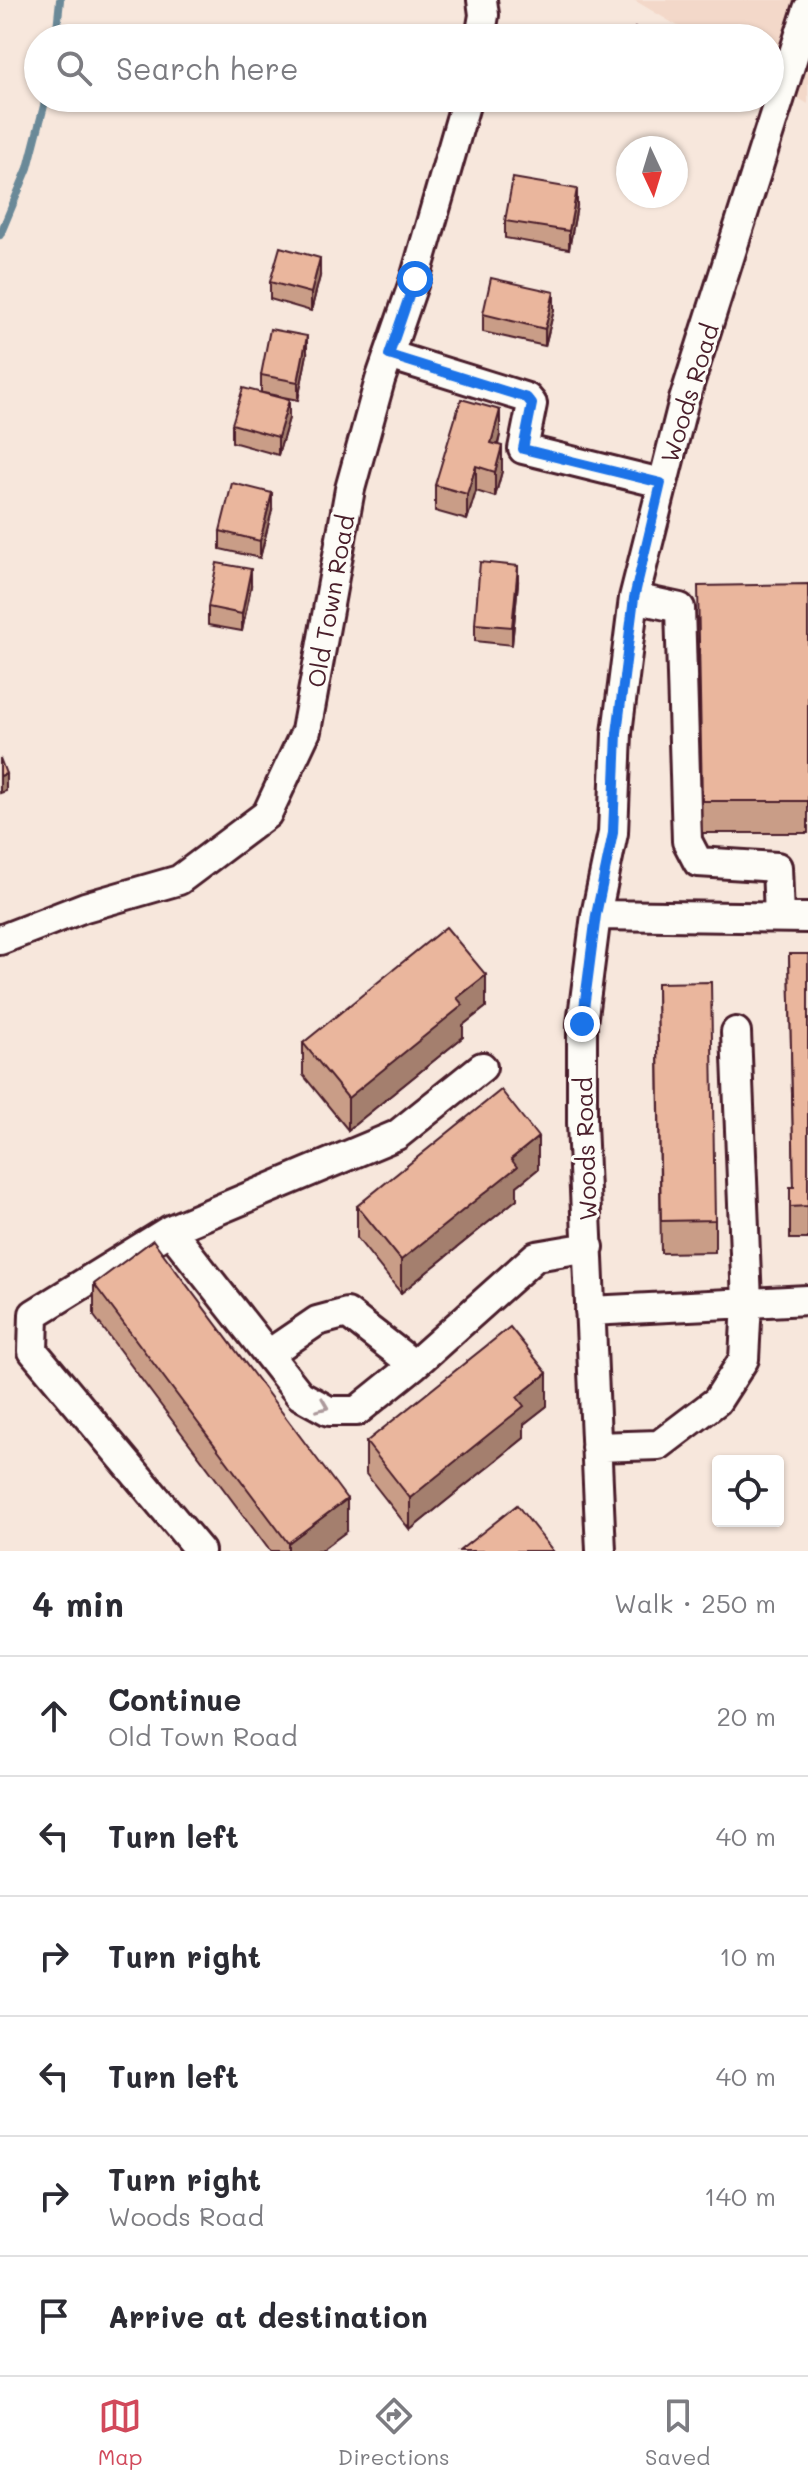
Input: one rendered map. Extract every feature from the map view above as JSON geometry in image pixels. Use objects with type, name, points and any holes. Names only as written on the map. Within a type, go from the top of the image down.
[{"type":"street","points":[[482,0],[482,24]]},
{"type":"street","name":"Woods Road","points":[[601,1551],[582,1123],[582,1024],[596,915],[613,833],[617,733],[634,598],[684,400],[798,81],[808,9]]},
{"type":"street","name":"Old Town Road","points":[[0,940],[85,907],[179,880],[267,814],[306,731],[350,489],[463,112]]},
{"type":"street","points":[[389,355],[527,398],[532,404],[523,449],[661,483]]},
{"type":"street","points":[[634,598],[680,608],[687,841],[698,862],[777,867],[779,917]]},
{"type":"street","points":[[596,915],[808,918]]},
{"type":"street","points":[[596,1447],[659,1445],[717,1401],[744,1359],[747,1302],[736,1032]]},
{"type":"street","points":[[200,1551],[33,1351],[34,1314],[170,1230],[397,1135],[482,1067]]},
{"type":"street","points":[[170,1230],[270,1353],[300,1395],[329,1411],[357,1411],[414,1365],[536,1256],[589,1247]]},
{"type":"street","points":[[590,1311],[808,1300]]},
{"type":"street","points":[[270,1353],[317,1321],[347,1313],[414,1365]]},
{"type":"shaded area","points":[[634,0],[808,0],[808,104],[784,89],[784,24],[674,24]]},
{"type":"building","points":[[513,178],[577,189],[569,231],[505,221]]},
{"type":"building","points":[[280,247],[320,258],[311,293],[270,282]]},
{"type":"building","points":[[491,278],[554,292],[545,329],[483,314]]},
{"type":"building","points":[[270,329],[307,336],[298,382],[261,375]]},
{"type":"building","points":[[243,388],[289,400],[278,437],[232,424]]},
{"type":"building","points":[[461,399],[500,410],[491,443],[502,446],[495,472],[476,466],[467,494],[435,485]]},
{"type":"building","points":[[232,483],[272,493],[260,541],[220,531]]},
{"type":"building","points":[[480,562],[518,566],[512,627],[475,624]]},
{"type":"building","points":[[217,563],[251,569],[242,614],[208,607]]},
{"type":"building","points":[[808,584],[808,801],[702,801],[698,586]]},
{"type":"building","points":[[0,758],[6,774],[0,776]]},
{"type":"building","points":[[446,927],[486,975],[457,998],[463,1005],[348,1098],[303,1043]]},
{"type":"building","points":[[789,954],[808,954],[808,1206],[790,1207],[790,1187],[794,1187]]},
{"type":"building","points":[[711,982],[715,1220],[661,1221],[657,983]]},
{"type":"building","points":[[501,1090],[538,1137],[511,1159],[517,1167],[401,1260],[357,1206]]},
{"type":"building","points":[[153,1240],[347,1499],[288,1543],[94,1284]]},
{"type":"building","points":[[510,1327],[547,1373],[517,1397],[524,1406],[410,1498],[366,1442]]},
{"type":"building","points":[[517,1505],[553,1551],[459,1551]]},
{"type":"waterway","points":[[57,24],[60,0]]},
{"type":"waterway","points":[[0,235],[28,168],[42,112]]},
{"type":"route","points":[[415,279],[389,355],[527,398],[532,404],[523,449],[661,483],[634,598],[617,733],[613,833],[596,915],[582,1024]]}]
